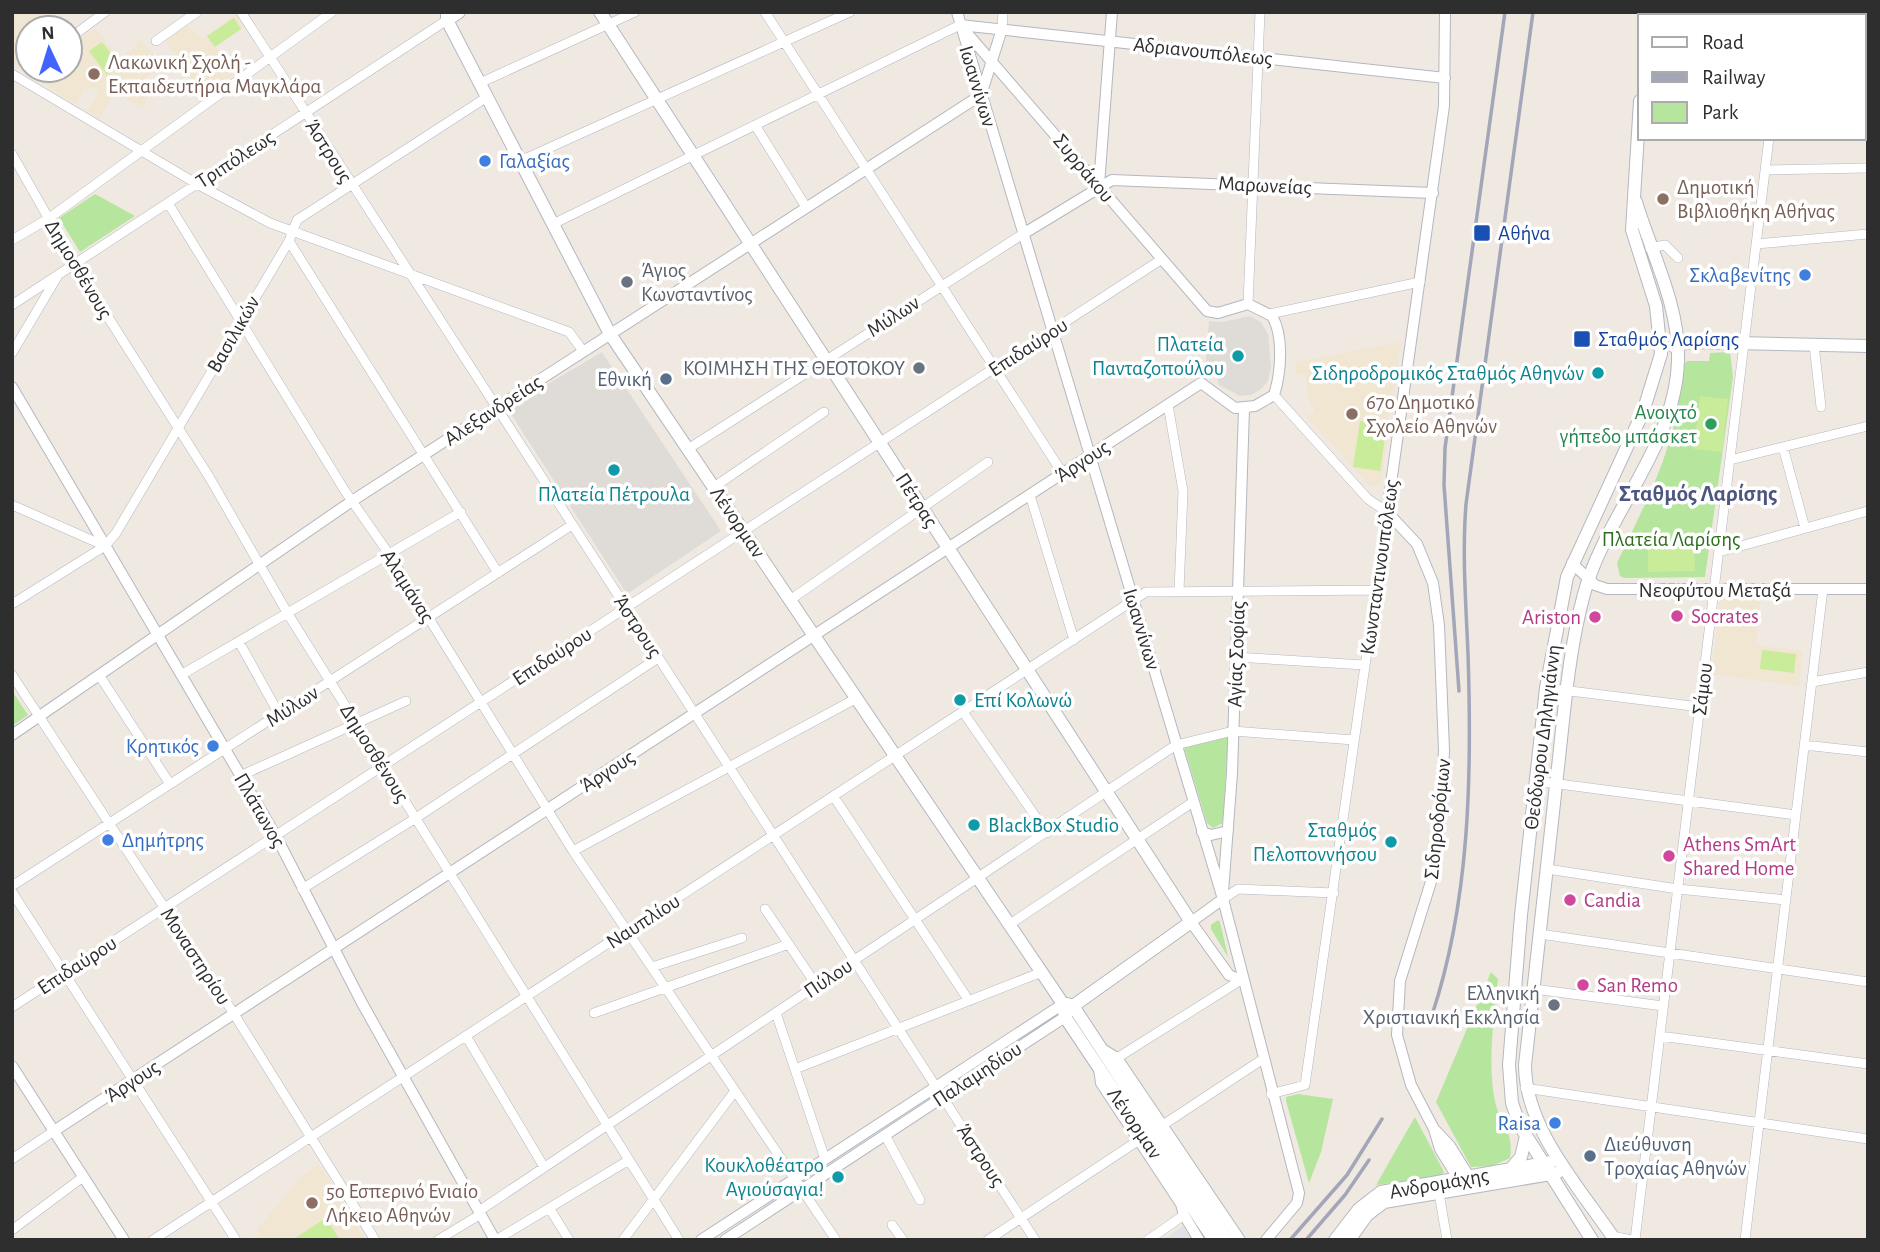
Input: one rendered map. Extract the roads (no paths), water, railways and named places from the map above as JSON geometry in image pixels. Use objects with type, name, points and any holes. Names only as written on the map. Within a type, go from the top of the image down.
[{"type":"main road","name":"Λένορμαν","points":[[436,12],[447,16],[610,334],[1067,1009],[1099,1068],[1213,1240]]},
{"type":"main road","name":"Τριπόλεως","points":[[447,16],[459,12]]},
{"type":"main road","name":"Πέτρας","points":[[600,12],[1191,922]]},
{"type":"main road","points":[[1635,199],[1638,140]]},
{"type":"main road","name":"Θεόδωρου Δηληγιάννη","points":[[1613,1238],[1532,1112],[1525,1088],[1567,691],[1588,580],[1667,418],[1678,370],[1678,344],[1669,302],[1635,199]]},
{"type":"main road","name":"Θεόδωρου Δηληγιάννη","points":[[1592,1240],[1526,1136],[1511,1103],[1508,1065],[1546,688],[1572,563],[1643,412],[1661,354],[1656,306],[1633,238],[1635,199]]},
{"type":"main road","points":[[1661,354],[1678,344],[1868,346]]},
{"type":"main road","name":"Παλαμηδίου","points":[[1067,1009],[1191,922]]},
{"type":"main road","name":"Λένορμαν","points":[[1067,1009],[1102,1049],[1227,1240]]},
{"type":"main road","points":[[1510,1170],[1521,1157],[1526,1136]]},
{"type":"main road","name":"Ανδρομάχης","points":[[1335,1240],[1360,1209],[1381,1192],[1467,1183],[1565,1165]]},
{"type":"main road","name":"Ανδρομάχης","points":[[1349,1240],[1367,1215],[1384,1202],[1439,1193],[1510,1170],[1546,1169]]},
{"type":"street","points":[[84,28],[105,12]]},
{"type":"street","points":[[156,41],[197,12]]},
{"type":"street","name":"Άστρους","points":[[241,12],[1035,1240]]},
{"type":"street","points":[[12,240],[48,219],[332,12]]},
{"type":"street","points":[[480,83],[635,12]]},
{"type":"street","points":[[765,12],[868,167],[1063,474]]},
{"type":"street","points":[[520,161],[850,12]]},
{"type":"street","name":"Ιωαννίνων","points":[[957,12],[1223,900],[1241,980],[1299,1194],[1297,1203],[1266,1240]]},
{"type":"street","points":[[981,94],[1002,29],[1003,12]]},
{"type":"street","points":[[1099,185],[1112,12]]},
{"type":"street","points":[[1260,12],[1248,304],[1269,314],[1275,321],[1279,368],[1274,395]]},
{"type":"street","name":"Κωνσταντινουπόλεως","points":[[1271,1094],[1305,1085],[1433,193],[1445,78],[1445,12]]},
{"type":"street","name":"Τριπόλεως","points":[[12,305],[305,113],[447,16]]},
{"type":"street","points":[[553,224],[960,25]]},
{"type":"street","name":"Αδριανουπόλεως","points":[[960,25],[1445,78]]},
{"type":"street","name":"Συρράκου","points":[[960,25],[1208,311],[1218,313],[1248,304]]},
{"type":"street","points":[[26,84],[290,236],[569,332],[583,351]]},
{"type":"street","name":"Αλεξανδρείας","points":[[12,735],[352,501],[981,94]]},
{"type":"street","name":"Βασιλικών","points":[[12,604],[105,546],[179,428],[297,220],[487,97]]},
{"type":"street","points":[[755,125],[806,207]]},
{"type":"street","name":"Σάμου","points":[[1633,1240],[1769,140]]},
{"type":"street","name":"Δημοσθένους","points":[[12,154],[75,265],[179,428],[288,614],[679,1240]]},
{"type":"street","points":[[1765,170],[1868,168]]},
{"type":"street","name":"Μαρωνείας","points":[[1099,185],[1112,180],[1253,183],[1433,193]]},
{"type":"street","name":"Μύλων","points":[[688,449],[1099,185]]},
{"type":"street","name":"Αλαμάνας","points":[[168,203],[352,501],[389,554],[573,850],[836,1240]]},
{"type":"street","points":[[1756,244],[1868,234]]},
{"type":"street","points":[[290,236],[498,573]]},
{"type":"street","points":[[1650,248],[1665,245],[1678,258]]},
{"type":"street","name":"Επιδαύρου","points":[[12,1007],[1162,259]]},
{"type":"street","points":[[12,354],[58,275]]},
{"type":"street","points":[[1269,314],[1420,282]]},
{"type":"street","points":[[1814,345],[1821,407]]},
{"type":"street","name":"Άργους","points":[[12,1158],[1201,383],[1226,404],[1244,408]]},
{"type":"street","name":"Πλάτωνος","points":[[12,387],[276,836],[403,1077],[496,1240]]},
{"type":"street","points":[[1274,395],[1368,499],[1387,512]]},
{"type":"street","points":[[1244,408],[1274,395]]},
{"type":"street","points":[[1168,405],[1183,491],[1179,591]]},
{"type":"street","name":"Αγίας Σοφίας","points":[[1223,900],[1233,731],[1244,408]]},
{"type":"street","points":[[714,487],[824,412]]},
{"type":"street","points":[[1730,460],[1868,426]]},
{"type":"street","points":[[1783,447],[1805,528]]},
{"type":"street","points":[[790,600],[988,462]]},
{"type":"street","points":[[1030,495],[1074,640]]},
{"type":"street","points":[[12,505],[105,546]]},
{"type":"street","points":[[1719,552],[1868,511]]},
{"type":"street","points":[[181,675],[460,512]]},
{"type":"street","name":"Σιδηροδρόμων","points":[[1387,512],[1417,544],[1433,583],[1438,625],[1444,750],[1440,831],[1430,891],[1400,981],[1396,1022],[1407,1076],[1434,1129],[1440,1149],[1467,1183]]},
{"type":"street","name":"Μύλων","points":[[12,886],[572,525]]},
{"type":"street","points":[[1572,563],[1588,580]]},
{"type":"street","name":"Νεοφύτου Μεταξά","points":[[1588,580],[1610,589],[1868,589]]},
{"type":"street","points":[[1745,1240],[1823,589]]},
{"type":"street","name":"Ναυπλίου","points":[[153,1240],[1146,592],[1375,590]]},
{"type":"street","points":[[239,642],[279,714]]},
{"type":"street","points":[[1236,657],[1364,665]]},
{"type":"street","points":[[302,888],[416,818],[658,658]]},
{"type":"street","points":[[1812,682],[1868,672]]},
{"type":"street","name":"Μοναστηρίου","points":[[12,675],[234,1014],[375,1240]]},
{"type":"street","points":[[99,675],[170,784]]},
{"type":"street","points":[[1546,688],[1700,707]]},
{"type":"street","points":[[573,850],[856,698]]},
{"type":"street","points":[[240,776],[406,701]]},
{"type":"street","points":[[963,712],[1046,833]]},
{"type":"street","points":[[1176,745],[1233,731],[1354,740]]},
{"type":"street","points":[[1804,744],[1868,752]]},
{"type":"street","name":"Πύλου","points":[[438,1240],[1176,745]]},
{"type":"street","points":[[1536,780],[1796,815]]},
{"type":"street","points":[[834,797],[969,1001]]},
{"type":"street","points":[[1010,924],[1194,802]]},
{"type":"street","points":[[1202,832],[1211,835],[1228,831]]},
{"type":"street","points":[[1547,869],[1678,889],[1786,900]]},
{"type":"street","points":[[1223,900],[1238,889],[1334,893]]},
{"type":"street","points":[[12,892],[236,1240]]},
{"type":"street","name":"Παλαμηδίου","points":[[1191,922],[1223,900]]},
{"type":"street","points":[[765,909],[817,986]]},
{"type":"street","name":"Πέτρας","points":[[1191,922],[1229,975],[1241,980]]},
{"type":"street","points":[[1540,934],[1868,982]]},
{"type":"street","points":[[652,967],[742,937]]},
{"type":"street","points":[[594,1013],[789,944]]},
{"type":"street","points":[[795,1069],[1042,972]]},
{"type":"street","points":[[1240,1240],[1117,1058],[1241,980]]},
{"type":"street","points":[[1534,989],[1663,1006]]},
{"type":"street","name":"Παλαμηδίου","points":[[701,1240],[936,1086],[1067,1009]]},
{"type":"street","name":"Παλαμηδίου","points":[[725,1240],[943,1097],[1067,1009]]},
{"type":"street","points":[[776,1013],[825,1159]]},
{"type":"street","points":[[466,1036],[544,1167]]},
{"type":"street","points":[[1660,1036],[1868,1064]]},
{"type":"street","name":"Λένορμαν","points":[[1102,1049],[1117,1058]]},
{"type":"street","points":[[1163,1125],[1263,1059]]},
{"type":"street","points":[[12,1066],[124,1240]]},
{"type":"street","points":[[1099,1068],[1101,1083],[1181,1203],[1184,1216],[1199,1240]]},
{"type":"street","points":[[1525,1088],[1868,1139]]},
{"type":"street","points":[[623,1240],[735,1091]]},
{"type":"street","points":[[885,1135],[920,1200]]},
{"type":"street","points":[[988,1240],[1139,1140]]},
{"type":"street","points":[[496,1240],[629,1160]]},
{"type":"street","points":[[12,1230],[83,1177]]},
{"type":"street","points":[[1439,1193],[1447,1240]]},
{"type":"street","points":[[550,1209],[569,1240]]},
{"type":"street","points":[[1148,1240],[1184,1216]]},
{"type":"street","points":[[892,1225],[903,1240]]},
{"type":"street","points":[[1613,1238],[1633,1240]]},
{"type":"railway","points":[[1459,691],[1444,485],[1445,448],[1505,12]]},
{"type":"railway","points":[[1432,1015],[1445,972],[1454,927],[1466,837],[1469,745],[1464,561],[1466,504],[1533,12]]},
{"type":"railway","points":[[1290,1240],[1347,1175],[1382,1119]]},
{"type":"railway","points":[[1306,1240],[1345,1195],[1369,1160]]},
{"type":"place","name":"Λακωνική Σχολή - Εκπαιδευτήρια Μαγκλάρα","points":[[94,74]]},
{"type":"place","name":"Γαλαξίας","points":[[485,161]]},
{"type":"place","name":"Δημοτική Βιβλιοθήκη Αθήνας","points":[[1663,199]]},
{"type":"place","name":"Αθήνα","points":[[1482,233]]},
{"type":"place","name":"Σκλαβενίτης","points":[[1805,275]]},
{"type":"place","name":"Άγιος Κωνσταντίνος","points":[[627,282]]},
{"type":"place","name":"Σταθμός Λαρίσης","points":[[1582,339]]},
{"type":"place","name":"Πλατεία Πανταζοπούλου","points":[[1238,356]]},
{"type":"place","name":"ΚΟΙΜΗΣΗ ΤΗΣ ΘΕΟΤΟΚΟΥ","points":[[919,368]]},
{"type":"place","name":"Σιδηροδρομικός Σταθμός Αθηνών","points":[[1598,373]]},
{"type":"place","name":"Εθνική","points":[[666,379]]},
{"type":"place","name":"67ο Δημοτικό Σχολείο Αθηνών","points":[[1352,414]]},
{"type":"place","name":"Ανοιχτό γήπεδο μπάσκετ","points":[[1711,424]]},
{"type":"place","name":"Πλατεία Πέτρουλα","points":[[614,470]]},
{"type":"place","name":"Socrates","points":[[1677,616]]},
{"type":"place","name":"Ariston","points":[[1595,617]]},
{"type":"place","name":"Επί Κολωνώ","points":[[960,700]]},
{"type":"place","name":"Κρητικός","points":[[213,746]]},
{"type":"place","name":"BlackBox Studio","points":[[974,825]]},
{"type":"place","name":"Δημήτρης","points":[[108,840]]},
{"type":"place","name":"Σταθμός Πελοποννήσου","points":[[1391,842]]},
{"type":"place","name":"Athens SmArt Shared Home","points":[[1669,856]]},
{"type":"place","name":"Candia","points":[[1570,900]]},
{"type":"place","name":"San Remo","points":[[1583,985]]},
{"type":"place","name":"Ελληνική Χριστιανική Εκκλησία","points":[[1554,1005]]},
{"type":"place","name":"Raisa","points":[[1555,1123]]},
{"type":"place","name":"Διεύθυνση Τροχαίας Αθηνών","points":[[1590,1156]]},
{"type":"place","name":"Κουκλοθέατρο Αγιούσαγια!","points":[[838,1177]]},
{"type":"place","name":"5ο Εσπερινό Ενιαίο Λήκειο Αθηνών","points":[[312,1203]]},
{"type":"district","name":"Σταθμός Λαρίσης","points":[[1698,493]]},
{"type":"park label","name":"Πλατεία Λαρίσης","points":[[1671,539]]}]
